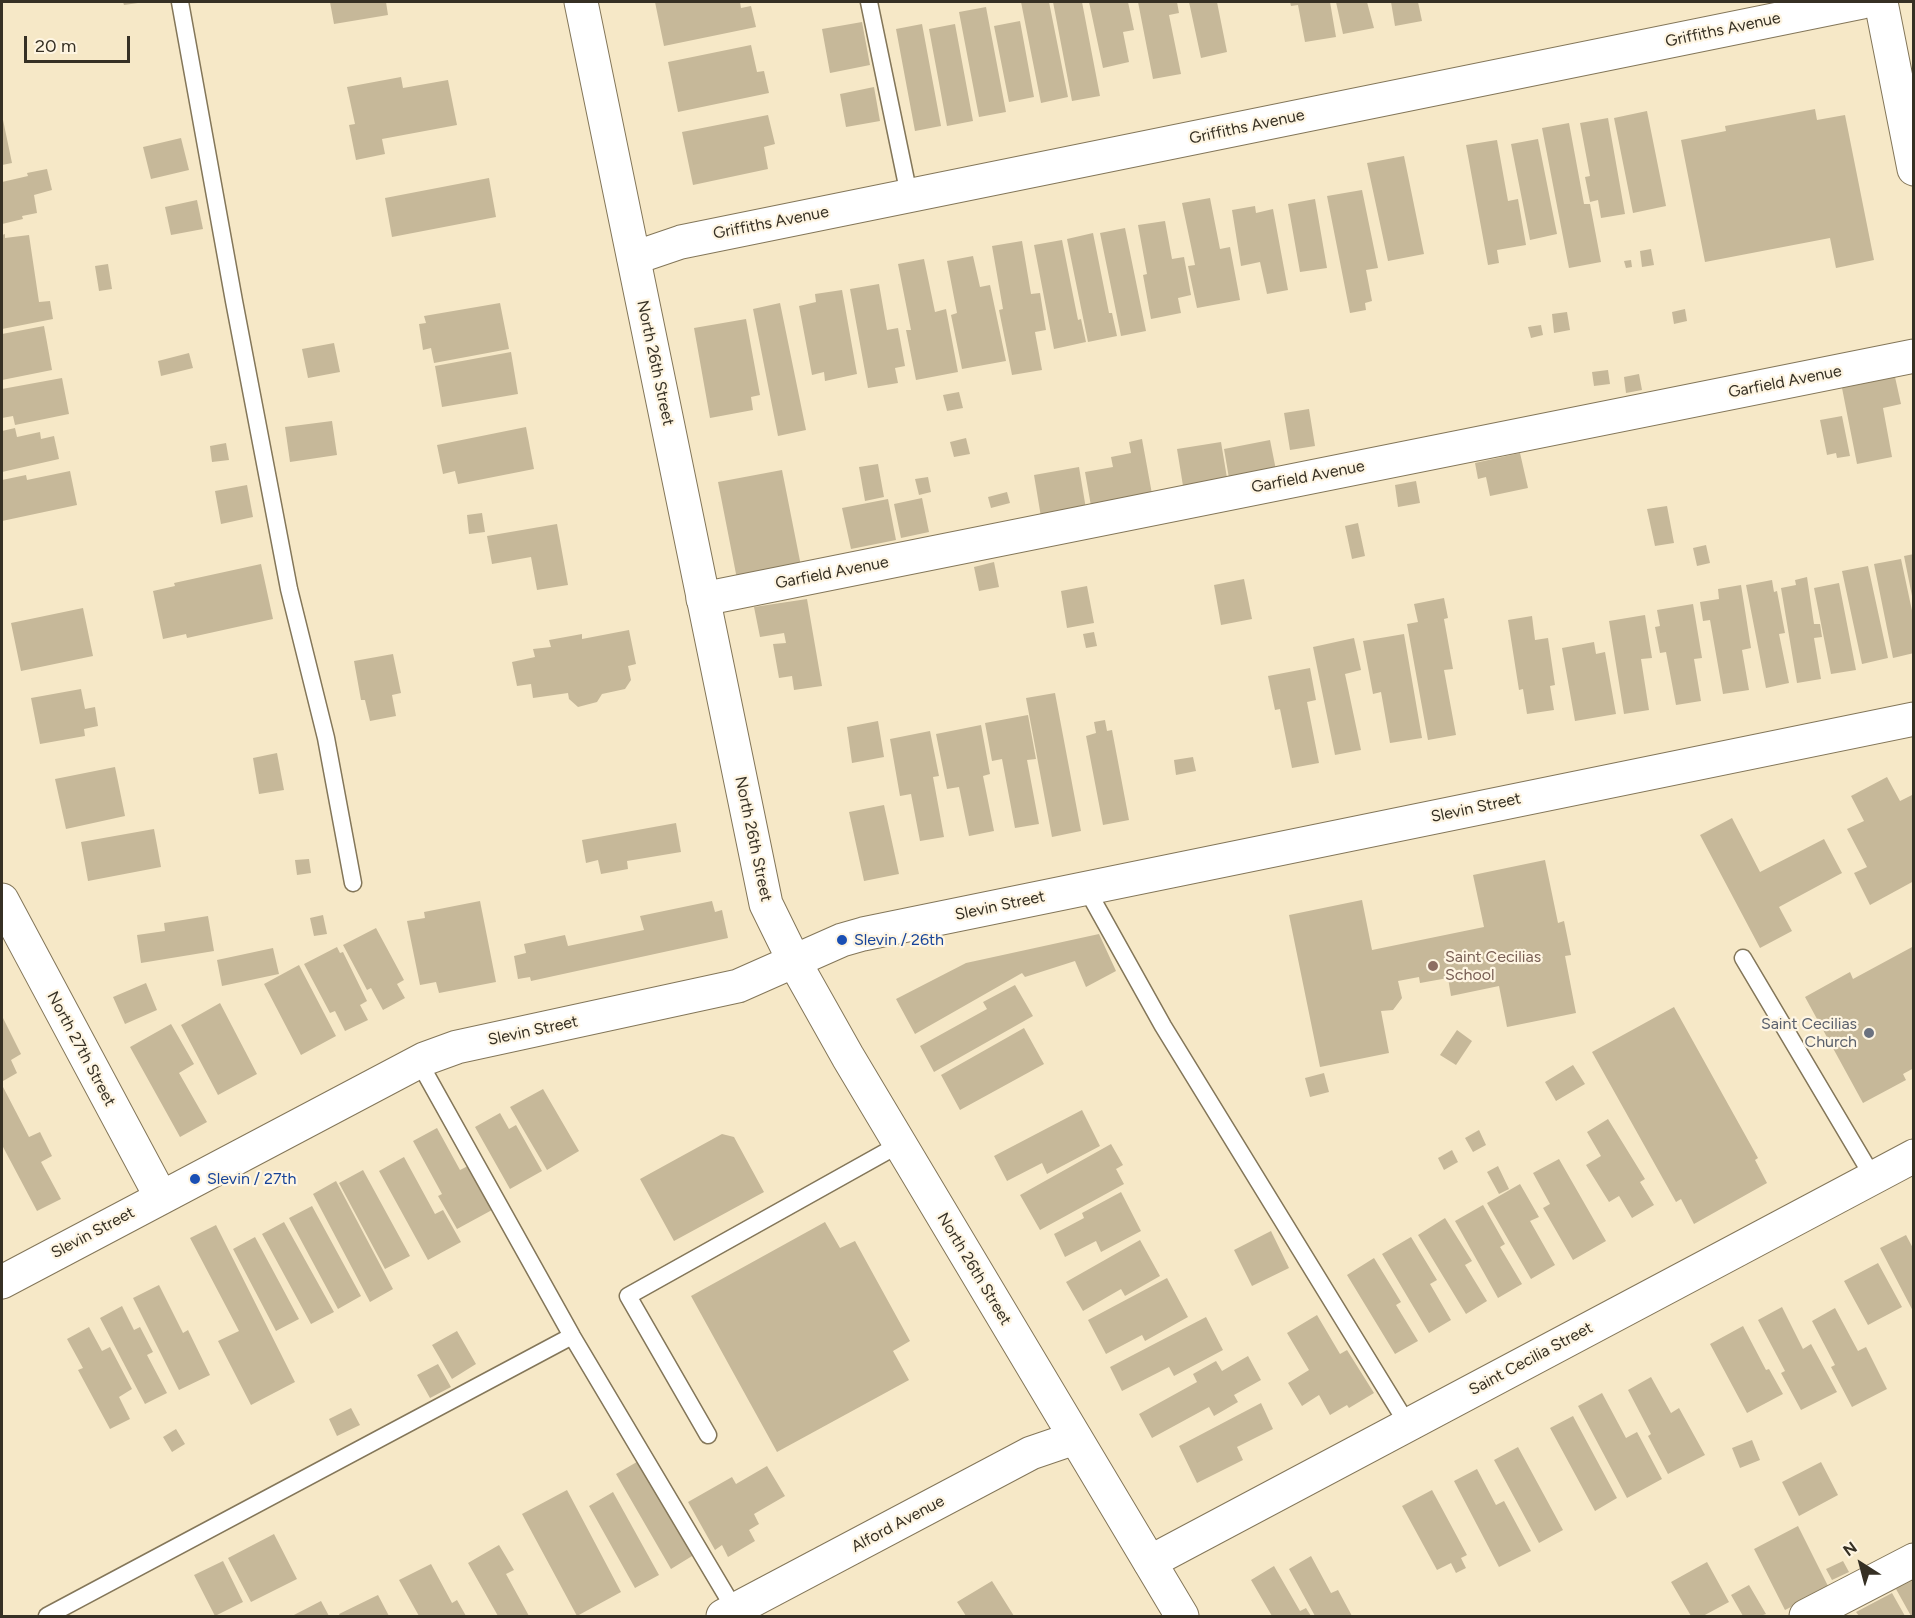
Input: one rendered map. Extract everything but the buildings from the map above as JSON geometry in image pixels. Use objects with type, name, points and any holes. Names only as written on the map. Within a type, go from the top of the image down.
[{"type":"street","name":"North 26th Street","points":[[581,2],[766,904],[794,961],[900,1144],[1182,1617]]},
{"type":"street","name":"Griffiths Avenue","points":[[634,258],[681,242],[1862,2]]},
{"type":"street","points":[[1881,2],[1914,169]]},
{"type":"street","name":"Garfield Avenue","points":[[703,599],[1914,356]]},
{"type":"street","name":"Slevin Street","points":[[2,1282],[419,1062],[457,1047],[738,986],[842,940],[863,934],[1914,719]]},
{"type":"street","name":"North 27th Street","points":[[2,900],[161,1197]]},
{"type":"street","name":"Saint Cecilia Street","points":[[1149,1562],[1914,1156]]},
{"type":"street","name":"Alford Avenue","points":[[729,1613],[1031,1453],[1075,1438]]},
{"type":"street","points":[[1806,1617],[1914,1560]]},
{"type":"lane","points":[[180,2],[289,589],[326,738],[353,883]]},
{"type":"lane","points":[[869,2],[909,195]]},
{"type":"lane","points":[[1086,888],[1163,1026],[1408,1425]]},
{"type":"lane","points":[[1743,958],[1874,1177]]},
{"type":"lane","points":[[419,1062],[729,1613]]},
{"type":"lane","points":[[708,1435],[628,1296],[900,1144]]},
{"type":"lane","points":[[47,1617],[572,1336]]},
{"type":"place","name":"Slevin / 26th","points":[[842,940]]},
{"type":"place","name":"Saint Cecilias School","points":[[1433,966]]},
{"type":"place","name":"Saint Cecilias Church","points":[[1869,1033]]},
{"type":"place","name":"Slevin / 27th","points":[[195,1179]]}]
